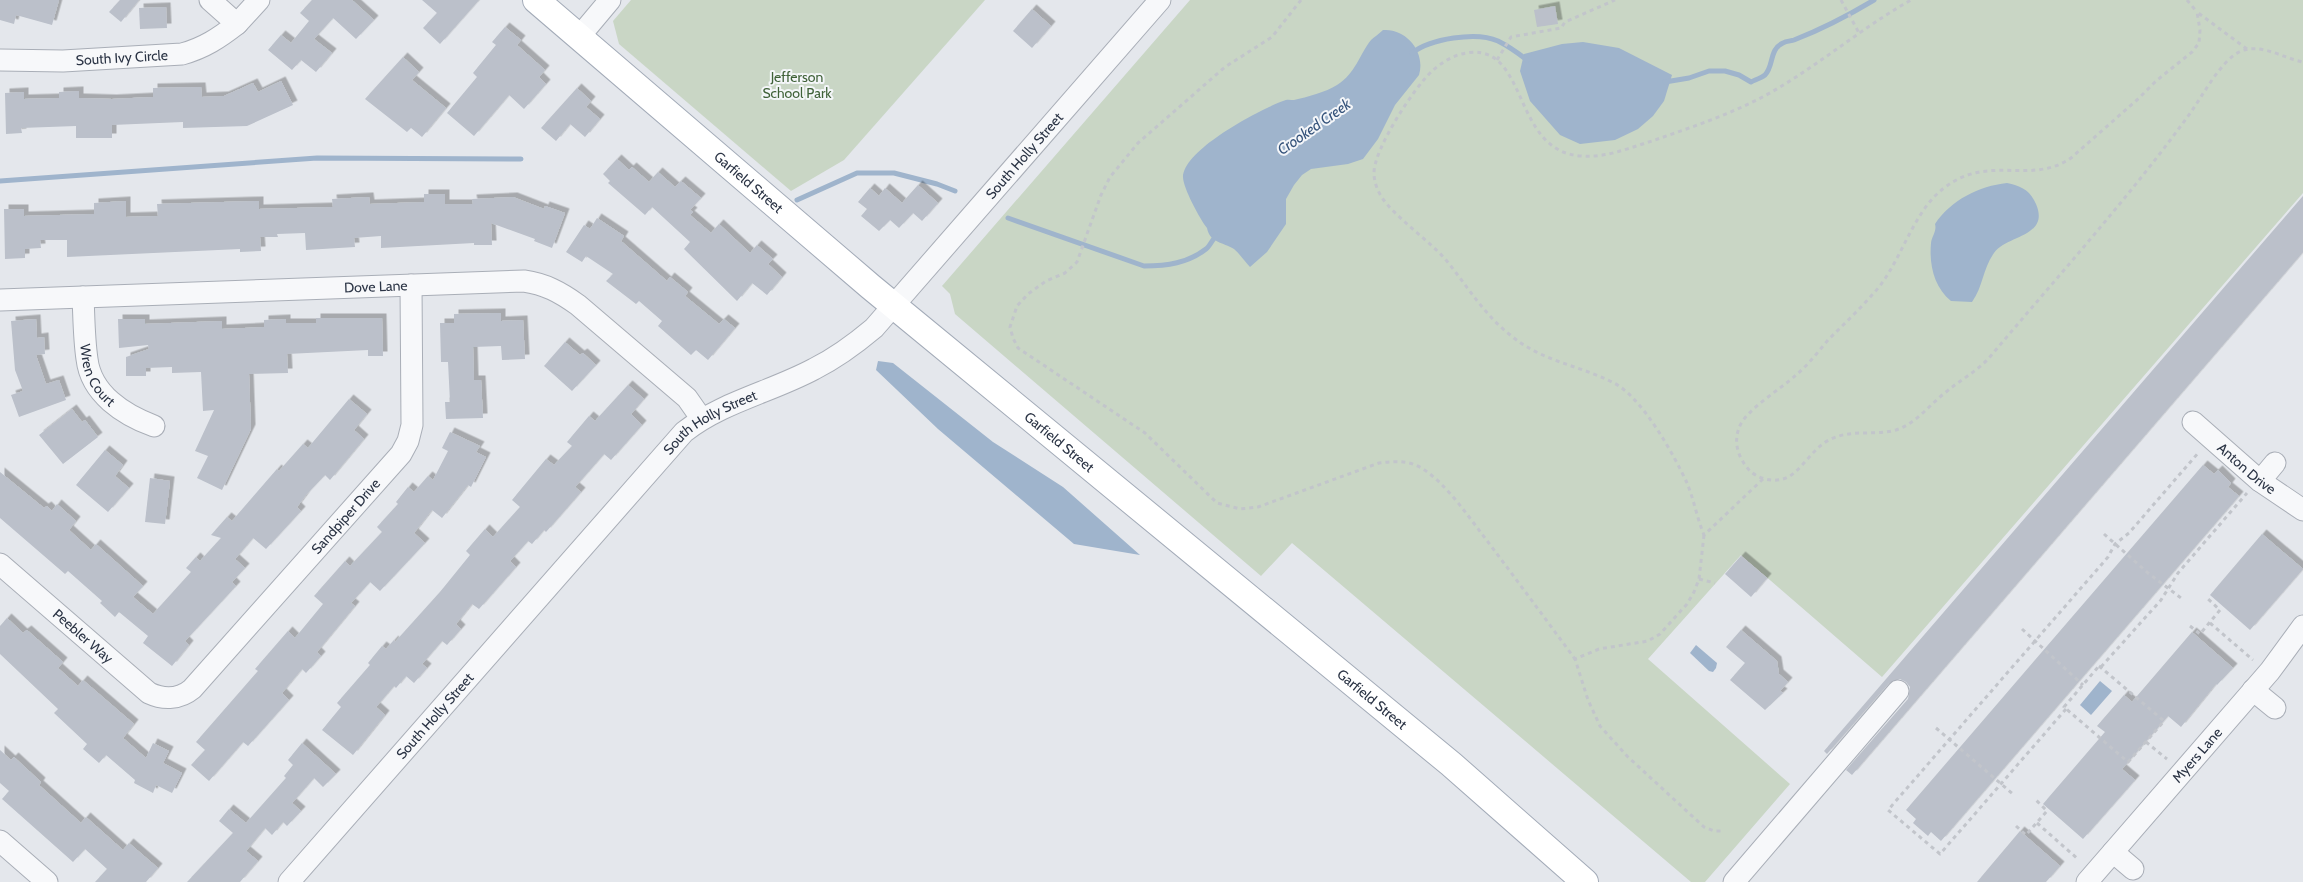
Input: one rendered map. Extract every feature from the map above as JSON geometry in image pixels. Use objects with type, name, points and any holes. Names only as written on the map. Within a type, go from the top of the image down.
[{"type":"main road","name":"Garfield Street","points":[[536,0],[895,306],[1451,764],[1585,882]]},
{"type":"street","points":[[210,0],[237,24]]},
{"type":"street","name":"South Ivy Circle","points":[[0,60],[63,61],[182,54],[198,50],[213,42],[237,24],[259,0]]},
{"type":"street","points":[[579,36],[610,0]]},
{"type":"street","name":"South Holly Street","points":[[289,882],[684,432],[701,418],[813,370],[843,354],[874,328],[1160,0]]},
{"type":"street","name":"Dove Lane","points":[[0,300],[524,281],[548,287],[562,293],[578,305],[687,398],[701,418]]},
{"type":"street","name":"Sandpiper Drive","points":[[171,698],[185,695],[192,689],[401,454],[408,441],[412,425],[411,285]]},
{"type":"street","name":"Wren Court","points":[[83,298],[87,361],[97,384],[111,402],[131,418],[154,426]]},
{"type":"street","name":"Anton Drive","points":[[2193,422],[2251,483],[2303,510]]},
{"type":"street","points":[[2251,483],[2275,464]]},
{"type":"street","name":"Peebler Way","points":[[0,564],[150,693],[171,698]]},
{"type":"street","name":"Myers Lane","points":[[2087,882],[2253,690],[2303,626]]},
{"type":"street","points":[[2253,690],[2275,708]]},
{"type":"street","points":[[1734,882],[1898,691]]},
{"type":"street","points":[[0,841],[47,882]]},
{"type":"street","points":[[2113,852],[2133,869]]},
{"type":"path","points":[[1301,0],[1272,37],[1225,67],[1138,143],[1110,177],[1085,236],[1081,254],[1071,268],[1039,286],[1017,306],[1010,327],[1018,348],[1145,433],[1209,497],[1227,507],[1240,509],[1258,507],[1380,463],[1408,462],[1423,468],[1435,478],[1470,519],[1575,659],[1593,714],[1600,726],[1616,745],[1704,827],[1714,831],[1724,831]]},
{"type":"path","points":[[1497,60],[1511,37],[1561,28],[1565,22],[1615,0]]},
{"type":"path","points":[[1841,0],[1859,33]]},
{"type":"path","points":[[1575,659],[1599,649],[1648,641],[1660,634],[1687,604],[1699,579],[1704,535],[1692,497],[1676,463],[1648,417],[1629,394],[1617,384],[1551,360],[1527,348],[1507,333],[1467,290],[1449,263],[1384,202],[1376,188],[1374,162],[1381,145],[1408,102],[1432,71],[1445,61],[1459,55],[1481,53],[1497,60],[1509,73],[1528,115],[1544,140],[1566,154],[1581,156],[1612,154],[1751,103],[1780,87],[1911,0]]},
{"type":"path","points":[[2187,0],[2197,12],[2248,49]]},
{"type":"path","points":[[2197,12],[2200,30],[2199,43],[2192,52],[2156,80],[2132,105],[2071,158],[2059,166],[2048,170],[1986,170],[1966,175],[1943,188],[1928,205],[1889,274],[1874,294],[1798,374],[1756,408],[1739,426],[1736,440],[1743,464],[1755,475],[1763,479],[1784,479],[1792,474],[1818,447],[1837,436],[1850,432],[1895,430],[1910,424],[1950,388],[1976,371],[1989,358],[2137,181],[2176,133],[2225,64],[2238,52],[2248,49],[2268,51],[2303,62]]},
{"type":"path","points":[[2202,449],[2129,533],[2115,544],[2108,557],[1888,810],[1940,854],[2066,708],[2064,707],[2083,685],[2161,600],[2178,573],[2249,491],[2251,483]]},
{"type":"path","points":[[1704,535],[1763,479]]},
{"type":"path","points":[[2104,534],[2148,573],[2181,598]]},
{"type":"path","points":[[1699,579],[1716,583]]},
{"type":"path","points":[[2190,626],[2200,634],[2220,610],[2208,599]]},
{"type":"path","points":[[2210,622],[2253,660]]},
{"type":"path","points":[[2022,629],[2083,685]]},
{"type":"path","points":[[2066,708],[2128,762],[2164,721],[2101,667]]},
{"type":"path","points":[[1936,728],[2014,795]]},
{"type":"path","points":[[2146,742],[2167,759]]},
{"type":"path","points":[[2016,826],[2026,835],[2047,811],[2036,800]]},
{"type":"path","points":[[2037,823],[2079,860]]},
{"type":"green space","name":"Jefferson School Park","points":[[631,0],[985,0],[844,160],[791,191],[619,44],[613,21]]},
{"type":"green space","points":[[1190,0],[2303,0],[2303,193],[1882,677],[1741,555],[1648,659],[1790,784],[1705,882],[1691,882],[1292,543],[1261,576],[955,314],[950,294],[942,286]]},
{"type":"water","points":[[1383,30],[1399,33],[1412,43],[1420,58],[1419,75],[1395,105],[1378,139],[1363,159],[1348,164],[1311,169],[1302,175],[1286,199],[1286,224],[1267,252],[1250,267],[1234,249],[1211,237],[1186,188],[1183,177],[1187,166],[1209,143],[1257,113],[1284,100],[1294,100],[1310,96],[1337,85],[1349,75],[1371,40]]},
{"type":"water","points":[[1583,42],[1619,48],[1672,75],[1664,101],[1653,116],[1638,129],[1615,140],[1580,144],[1560,135],[1530,101],[1520,71],[1524,54],[1562,44]]},
{"type":"water","points":[[2007,183],[2021,187],[2031,195],[2039,215],[2037,223],[2025,234],[2008,242],[1994,253],[1972,302],[1951,301],[1940,289],[1932,267],[1931,243],[1935,224],[1957,201],[1986,187]]},
{"type":"water","points":[[878,361],[893,363],[993,442],[1063,487],[1140,555],[1074,544],[938,429],[876,370]]},
{"type":"water","points":[[1696,645],[1717,663],[1713,672],[1709,671],[1690,653]]},
{"type":"water","points":[[2100,681],[2112,691],[2091,715],[2080,705]]},
{"type":"building","points":[[0,0],[59,0],[52,25],[16,15],[14,24],[0,20]]},
{"type":"building","points":[[120,0],[139,0],[121,22],[109,12]]},
{"type":"building","points":[[312,0],[352,0],[374,20],[356,39],[333,18],[314,39],[332,53],[316,72],[301,60],[292,70],[268,50],[281,35],[291,43],[309,21],[300,13]]},
{"type":"building","points":[[422,0],[479,0],[440,44],[423,28],[437,13]]},
{"type":"building","points":[[1555,6],[1558,24],[1537,27],[1534,10]]},
{"type":"building","points":[[166,7],[167,28],[140,29],[139,8]]},
{"type":"building","points":[[1032,9],[1051,26],[1032,48],[1013,31]]},
{"type":"building","points":[[505,27],[521,40],[517,45],[545,70],[539,77],[546,84],[524,109],[509,95],[474,136],[447,113],[477,77],[473,73],[496,45],[492,42]]},
{"type":"building","points":[[403,57],[419,72],[412,80],[446,108],[422,137],[411,128],[407,132],[365,99]]},
{"type":"building","points":[[281,81],[293,105],[247,126],[183,128],[183,122],[112,125],[112,138],[76,138],[76,126],[21,128],[22,133],[6,134],[5,93],[24,92],[24,99],[59,98],[59,92],[79,91],[79,98],[112,99],[153,97],[153,88],[201,87],[202,97],[224,96],[253,83],[258,92]]},
{"type":"building","points":[[577,88],[591,101],[586,107],[600,119],[585,137],[570,124],[556,141],[541,128]]},
{"type":"building","points":[[617,159],[629,170],[632,167],[649,182],[658,172],[675,187],[681,181],[701,198],[690,210],[693,212],[690,215],[711,233],[719,224],[750,253],[757,245],[773,259],[768,264],[782,277],[767,295],[752,283],[737,301],[684,249],[690,242],[652,207],[645,215],[608,183],[610,181],[603,174]]},
{"type":"building","points":[[918,185],[938,203],[922,221],[913,213],[899,228],[890,220],[879,231],[861,216],[867,209],[858,202],[870,188],[879,196],[885,188],[902,203]]},
{"type":"building","points":[[424,194],[445,194],[445,204],[473,204],[472,199],[513,197],[544,209],[545,206],[565,213],[552,248],[534,241],[535,239],[491,223],[492,245],[474,245],[474,243],[381,248],[381,236],[354,238],[355,247],[306,250],[305,233],[277,234],[278,237],[260,237],[261,251],[240,252],[240,249],[67,257],[67,240],[40,240],[41,248],[25,249],[25,258],[5,259],[4,209],[24,209],[24,216],[94,214],[94,203],[126,201],[126,217],[158,216],[157,204],[259,201],[259,209],[333,207],[332,199],[369,197],[370,204],[424,202]]},
{"type":"building","points":[[2303,196],[2303,252],[1852,775],[1846,770],[1908,699],[1910,687],[1906,682],[1900,679],[1889,683],[1827,754],[1824,751]]},
{"type":"building","points":[[597,218],[624,236],[621,241],[667,281],[670,277],[688,292],[685,296],[719,324],[724,319],[735,328],[708,360],[696,350],[691,355],[658,326],[662,321],[639,301],[636,304],[606,281],[613,274],[586,256],[582,262],[566,252],[584,225],[590,229]]},
{"type":"building","points":[[501,313],[501,321],[523,320],[525,359],[502,360],[501,346],[473,347],[474,380],[481,380],[483,418],[446,419],[445,402],[450,402],[448,362],[441,362],[440,323],[454,323],[454,314]]},
{"type":"building","points":[[316,318],[382,318],[383,356],[368,356],[368,350],[287,354],[288,373],[249,374],[251,429],[222,490],[197,478],[208,456],[195,451],[214,410],[203,411],[201,372],[172,373],[172,367],[146,368],[146,376],[126,376],[126,357],[149,349],[148,345],[119,348],[118,319],[145,319],[145,324],[222,321],[222,329],[264,327],[264,320],[286,319],[286,323],[316,323]]},
{"type":"building","points":[[36,319],[37,338],[44,337],[45,354],[36,355],[46,384],[59,380],[66,400],[19,417],[11,395],[23,391],[15,370],[11,321]]},
{"type":"building","points":[[565,342],[580,355],[583,353],[596,365],[572,391],[544,366]]},
{"type":"building","points":[[628,385],[644,399],[631,414],[642,425],[611,460],[604,454],[575,487],[581,492],[546,532],[544,530],[532,544],[528,541],[510,561],[516,567],[479,609],[472,604],[456,624],[461,629],[447,645],[442,641],[422,664],[427,668],[414,683],[406,676],[396,688],[394,686],[376,707],[385,715],[353,755],[322,730],[341,707],[337,703],[370,665],[368,663],[382,646],[386,649],[394,640],[395,642],[440,592],[470,555],[466,551],[485,529],[493,537],[520,507],[512,500],[546,459],[554,465],[572,446],[567,442],[589,416],[595,421]]},
{"type":"building","points":[[349,399],[367,414],[354,430],[364,439],[330,480],[325,475],[306,495],[297,507],[301,511],[266,549],[253,538],[235,559],[245,568],[232,582],[236,586],[185,641],[189,645],[172,666],[143,643],[148,636],[119,612],[115,617],[100,603],[102,601],[68,571],[65,574],[0,518],[0,472],[44,508],[47,506],[52,511],[57,504],[76,521],[69,530],[91,550],[96,544],[143,586],[133,597],[153,614],[191,572],[186,568],[196,557],[200,561],[221,538],[211,535],[227,517],[232,521],[277,469],[279,471],[303,444],[308,448]]},
{"type":"building","points":[[72,409],[82,422],[85,420],[98,437],[63,464],[39,435]]},
{"type":"building","points":[[450,432],[480,446],[476,452],[486,457],[471,487],[468,485],[442,518],[432,510],[414,533],[425,543],[380,591],[370,582],[351,603],[355,606],[317,652],[321,656],[306,673],[302,669],[282,693],[289,700],[248,746],[243,742],[209,781],[191,765],[205,750],[196,742],[258,671],[255,669],[288,631],[295,638],[323,604],[314,596],[345,561],[350,566],[382,532],[377,527],[398,504],[396,502],[408,487],[414,492],[428,476],[433,480],[448,451],[442,448]]},
{"type":"building","points":[[105,450],[123,465],[115,476],[129,488],[108,512],[76,485]]},
{"type":"building","points":[[2203,465],[2214,474],[2218,470],[2231,483],[2228,487],[2239,496],[1941,841],[1931,832],[1928,836],[1913,823],[1916,819],[1906,810]]},
{"type":"building","points":[[150,478],[170,481],[165,524],[145,522]]},
{"type":"building","points":[[2262,534],[2303,569],[2250,630],[2210,595]]},
{"type":"building","points":[[1741,556],[1767,578],[1751,597],[1725,574]]},
{"type":"building","points":[[7,618],[23,633],[27,630],[63,662],[58,668],[78,686],[83,680],[134,724],[123,738],[146,758],[153,743],[169,751],[163,763],[182,773],[172,793],[156,785],[153,793],[134,783],[135,780],[106,755],[99,763],[83,749],[87,744],[54,713],[58,709],[0,654],[0,626]]},
{"type":"building","points":[[1741,630],[1777,661],[1779,674],[1788,682],[1780,691],[1783,693],[1765,710],[1730,680],[1745,663],[1726,647]]},
{"type":"building","points":[[2192,632],[2233,668],[2216,684],[2181,727],[2168,716],[2122,769],[2135,780],[2083,839],[2043,804],[2105,732],[2097,726],[2124,695],[2132,702]]},
{"type":"building","points":[[302,743],[336,774],[323,787],[314,778],[292,803],[301,811],[287,826],[283,822],[272,835],[265,828],[246,851],[258,861],[240,882],[187,882],[233,833],[219,821],[229,809],[246,823],[286,778],[284,776],[293,765],[288,760]]},
{"type":"building","points":[[0,750],[11,760],[14,757],[41,782],[39,785],[81,823],[86,817],[123,850],[129,843],[158,868],[146,882],[95,882],[107,869],[85,849],[73,862],[2,799],[9,791],[0,783]]},
{"type":"building","points":[[2020,831],[2060,866],[2046,882],[1977,882]]},
{"type":"waterway","name":"Crooked Creek","points":[[1665,82],[1689,78],[1709,71],[1725,71],[1739,75],[1751,82],[1765,75],[1776,49],[1784,42],[1794,40],[1825,26],[1874,0]]},
{"type":"waterway","name":"Crooked Creek","points":[[1412,53],[1441,40],[1478,37],[1498,41],[1527,60]]},
{"type":"waterway","points":[[0,181],[317,158],[521,159]]},
{"type":"waterway","points":[[797,200],[857,173],[894,173],[937,184],[955,191]]},
{"type":"waterway","name":"Crooked Creek","points":[[1008,218],[1144,266],[1185,261],[1207,248],[1216,236]]}]
